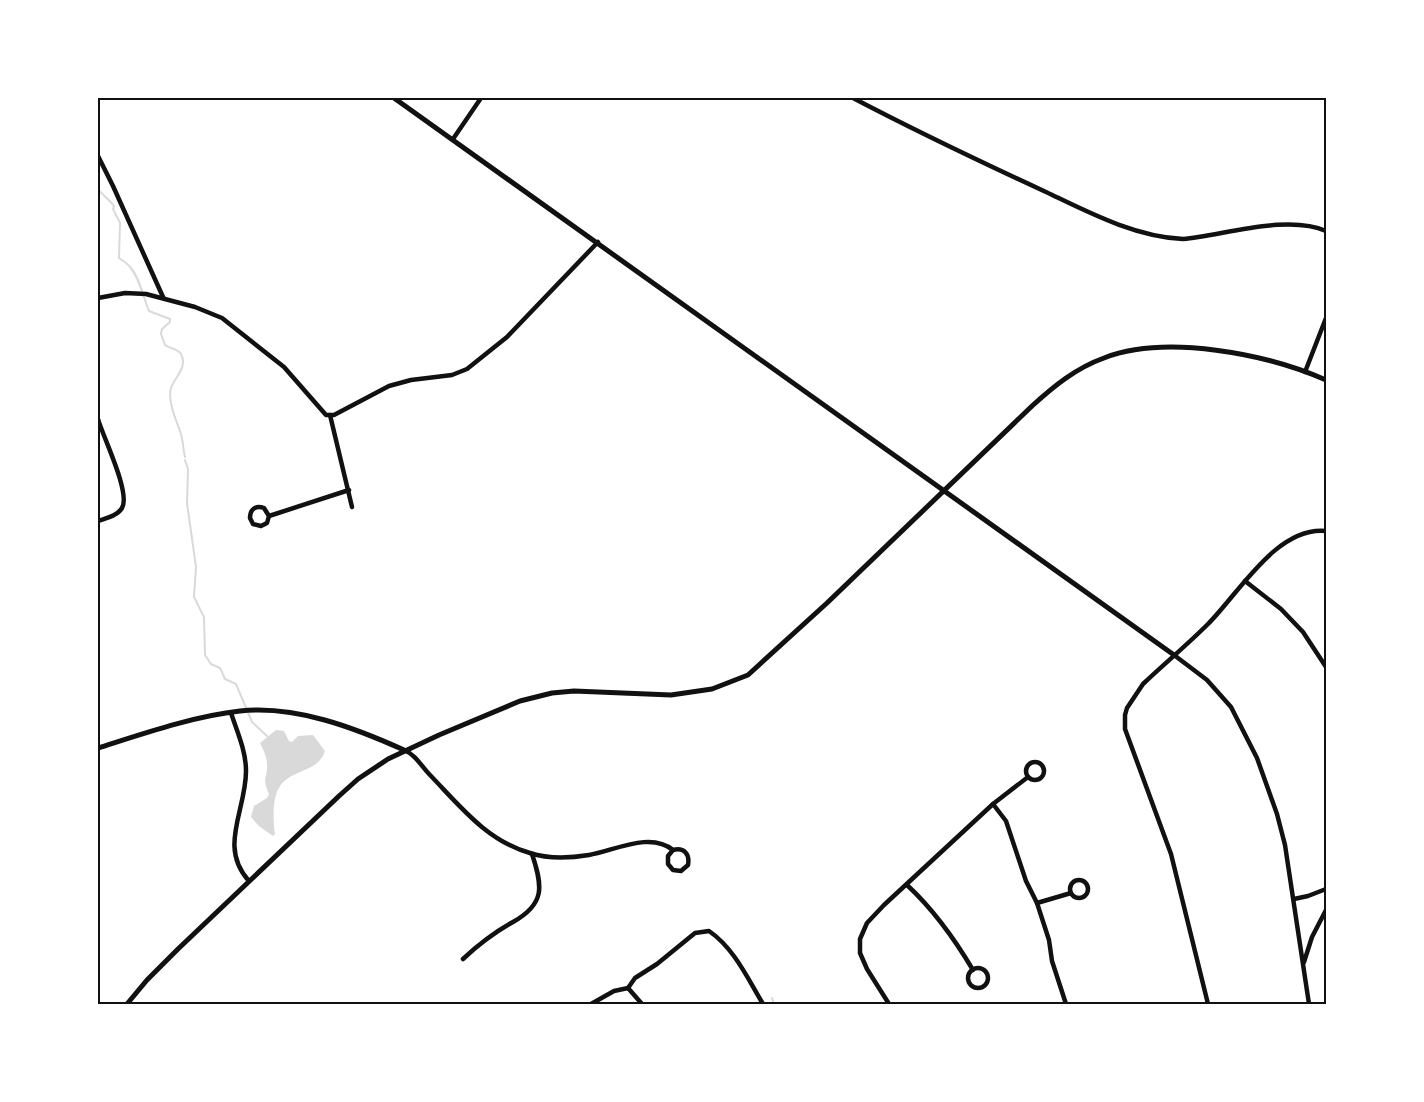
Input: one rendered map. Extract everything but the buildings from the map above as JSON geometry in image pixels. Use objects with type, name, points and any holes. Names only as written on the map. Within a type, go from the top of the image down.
[{"type":"street","points":[[394,98],[1207,680],[1231,707],[1247,736],[1277,814],[1285,845],[1309,1005]]},
{"type":"street","points":[[453,139],[481,98]]},
{"type":"street","points":[[853,98],[1007,176],[1081,209],[1146,232],[1183,239],[1284,225],[1309,226],[1326,231]]},
{"type":"street","points":[[98,156],[163,297]]},
{"type":"street","points":[[98,298],[146,294],[195,307],[222,318],[284,367],[321,411],[330,416],[340,413],[372,393],[389,386],[411,380],[452,375],[467,369],[507,337],[598,242]]},
{"type":"street","points":[[1305,372],[1326,318]]},
{"type":"street","points":[[127,1005],[147,980],[358,779],[375,766],[404,750],[501,708],[536,696],[574,691],[671,695],[712,689],[730,684],[748,675],[1047,392],[1080,369],[1105,357],[1126,351],[1193,347],[1223,351],[1305,372],[1326,380]]},
{"type":"street","points":[[330,416],[352,507]]},
{"type":"street","points":[[98,419],[122,484],[125,499],[122,508],[117,513],[110,518],[98,520]]},
{"type":"street","points":[[270,516],[264,508],[257,507],[252,510],[250,518],[253,524],[261,526],[267,523],[270,516],[349,490]]},
{"type":"street","points":[[1208,1005],[1171,854],[1131,750],[1124,723],[1127,708],[1134,694],[1208,624],[1245,581],[1278,549],[1311,530],[1326,531]]},
{"type":"street","points":[[1245,581],[1281,609],[1303,632],[1326,668]]},
{"type":"street","points":[[98,748],[153,731],[242,711],[272,711],[315,718],[371,736],[412,754],[481,827],[493,837],[532,854],[574,857],[653,842],[673,850],[680,849],[688,856],[688,865],[681,871],[673,870],[668,864],[668,856],[673,850]]},
{"type":"street","points":[[231,713],[241,741],[246,771],[233,850],[240,869],[249,881]]},
{"type":"street","points":[[889,1005],[863,960],[860,939],[867,923],[993,804],[1028,777]]},
{"type":"street","points":[[993,804],[1006,821],[1026,881],[1036,903],[1049,940],[1052,961],[1066,1005]]},
{"type":"street","points":[[463,959],[478,945],[527,914],[537,903],[540,888],[532,854]]},
{"type":"street","points":[[1075,880],[1082,880],[1088,885],[1089,891],[1083,898],[1076,898],[1071,893],[1071,885],[1075,880]]},
{"type":"street","points":[[907,885],[936,915],[957,942],[973,970]]},
{"type":"street","points":[[1294,899],[1326,889]]},
{"type":"street","points":[[1036,903],[1071,893]]},
{"type":"street","points":[[1303,965],[1312,937],[1326,910]]},
{"type":"street","points":[[591,1005],[614,991],[628,988],[635,978],[657,964],[695,933],[709,931],[735,958],[763,1005]]},
{"type":"street","points":[[981,969],[987,975],[988,982],[982,987],[975,988],[970,983],[969,978],[973,970],[981,969]]},
{"type":"street","points":[[628,988],[642,1005]]},
{"type":"shaded area","points":[[276,730],[284,731],[289,741],[292,742],[298,736],[313,735],[325,751],[317,763],[291,776],[280,786],[274,803],[275,834],[273,836],[251,817],[254,806],[267,798],[269,794],[265,781],[267,761],[260,743]]},
{"type":"waterway","points":[[98,189],[114,206],[113,209],[120,223],[119,258],[133,271],[149,311],[170,319],[161,334],[165,345],[180,352],[183,359],[182,368],[170,393],[185,457]]},
{"type":"waterway","points":[[185,460],[188,469],[187,503],[196,567],[194,597],[204,617],[205,655],[211,664],[220,668],[225,679],[236,684],[252,722],[267,736]]},
{"type":"waterway","points":[[772,998],[774,1004]]}]
